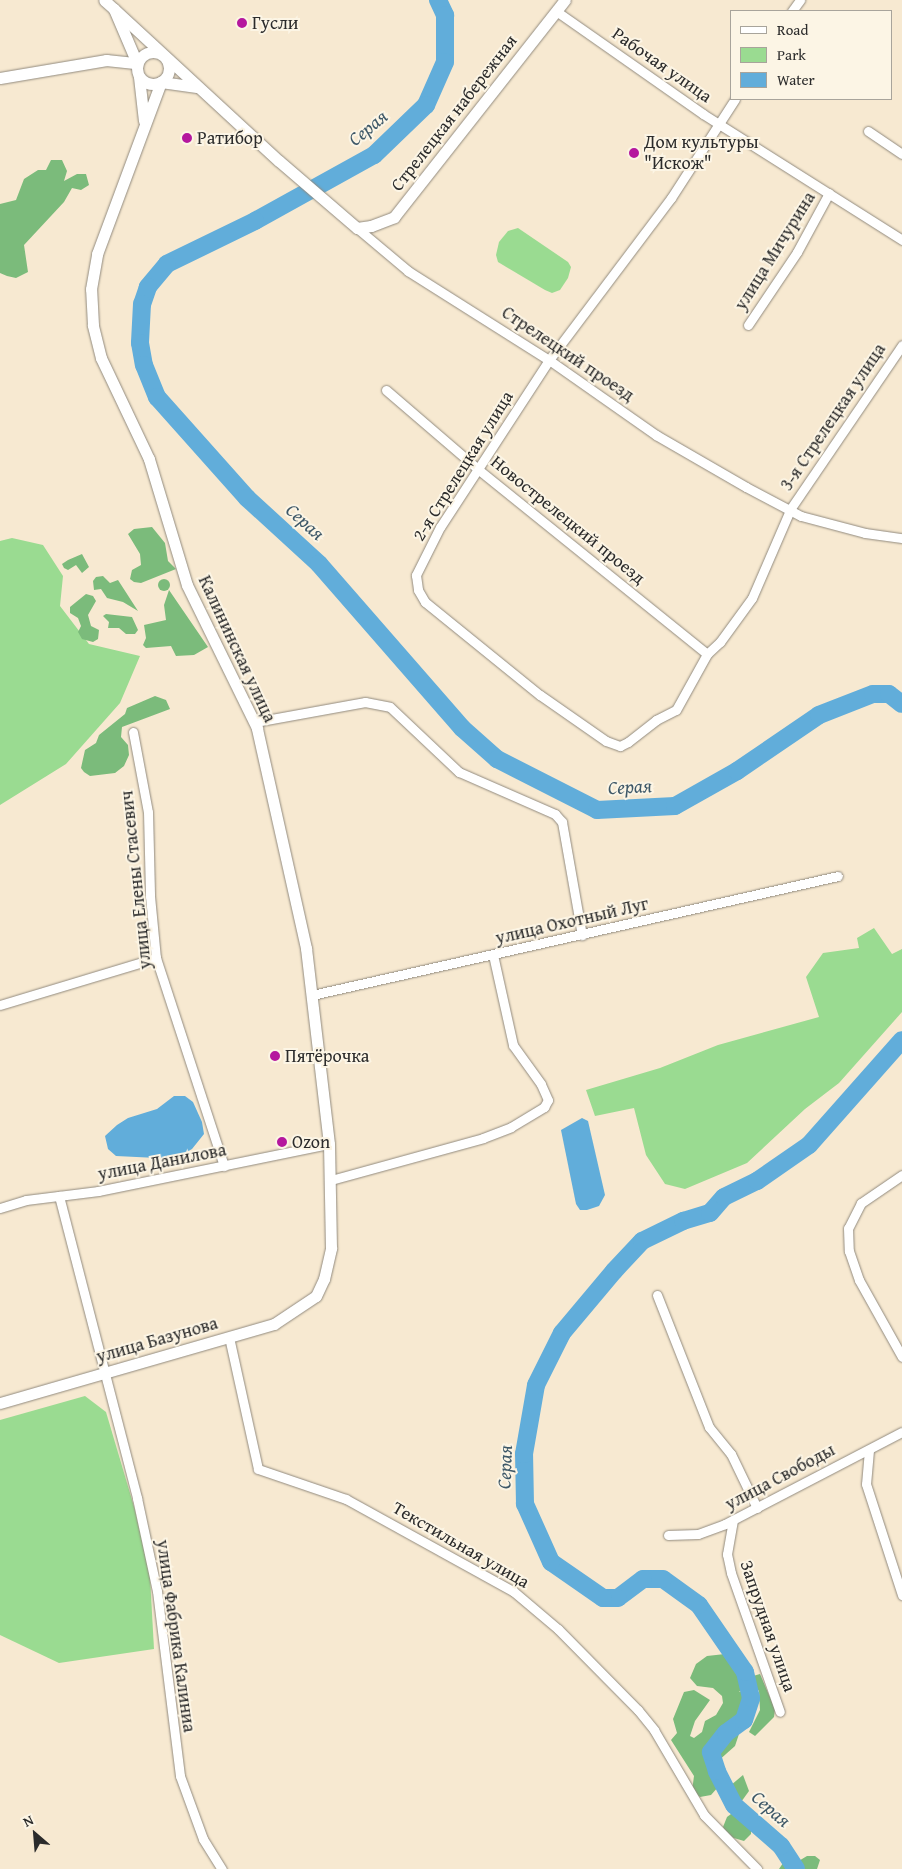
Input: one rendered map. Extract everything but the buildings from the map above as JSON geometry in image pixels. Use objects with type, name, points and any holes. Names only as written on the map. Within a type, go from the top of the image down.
[{"type":"street","points":[[104,0],[114,9],[137,63],[144,123]]},
{"type":"street","name":"Стрелецкая набережная","points":[[357,228],[371,226],[394,217],[565,0]]},
{"type":"street","name":"Стрелецкий проезд","points":[[114,9],[196,87],[279,161],[337,212],[408,270],[549,360],[656,434],[746,487],[791,508],[802,516],[864,533],[902,538]]},
{"type":"street","name":"Рабочая улица","points":[[556,11],[718,124],[902,240]]},
{"type":"street","points":[[0,78],[106,60],[137,63],[150,52],[165,57],[169,70],[161,82]]},
{"type":"street","points":[[139,77],[149,84],[161,82],[196,87]]},
{"type":"street","name":"Калининская улица","points":[[161,82],[144,123],[124,188],[97,254],[91,289],[94,325],[102,358],[149,460],[187,585],[255,722],[306,948],[329,1144],[331,1248],[324,1279],[316,1296]]},
{"type":"street","name":"2-я Стрелецкая улица","points":[[676,710],[656,720],[620,746],[606,742],[540,695],[425,602],[418,590],[416,575],[440,528],[549,360],[671,198],[734,100]]},
{"type":"street","points":[[868,131],[902,154]]},
{"type":"street","name":"улица Мичурина","points":[[748,325],[797,252],[829,193]]},
{"type":"street","name":"3-я Стрелецкая улица","points":[[676,710],[707,654],[720,642],[752,598],[791,508],[902,345]]},
{"type":"street","name":"Новострелецкий проезд","points":[[386,390],[479,470],[707,654]]},
{"type":"street","points":[[255,722],[365,702],[390,707],[459,772],[544,808],[562,822],[582,935]]},
{"type":"street","name":"улица Елены Стасевич","points":[[133,732],[148,812],[150,896],[156,958],[224,1166]]},
{"type":"street","name":"улица Охотный Луг","points":[[312,995],[838,876]]},
{"type":"street","points":[[331,1180],[483,1138],[526,1120],[544,1107],[548,1100],[541,1084],[512,1045],[493,955]]},
{"type":"street","points":[[0,1005],[156,958]]},
{"type":"street","name":"улица Данилова","points":[[0,1208],[26,1200],[59,1196],[224,1166],[329,1144]]},
{"type":"street","points":[[902,1175],[860,1203],[848,1228],[849,1252],[859,1280],[902,1358]]},
{"type":"street","name":"улица Фабрика Калиниа","points":[[59,1196],[105,1373],[157,1591],[180,1776],[203,1839],[222,1869]]},
{"type":"street","points":[[657,1295],[710,1427],[731,1454],[757,1508]]},
{"type":"street","name":"улица Базунова","points":[[0,1403],[274,1324],[302,1308],[316,1296]]},
{"type":"street","name":"Текстильная улица","points":[[229,1337],[258,1469],[346,1499],[513,1591],[558,1629],[638,1710],[654,1730],[704,1815],[757,1869]]},
{"type":"street","name":"улица Свободы","points":[[668,1535],[698,1534],[733,1520],[902,1432]]},
{"type":"street","points":[[869,1450],[866,1484],[902,1595]]},
{"type":"street","name":"Запрудная улица","points":[[733,1520],[727,1554],[731,1573],[780,1712]]},
{"type":"green space","points":[[51,160],[62,160],[67,171],[64,181],[77,174],[86,174],[89,185],[81,190],[72,188],[64,202],[24,245],[28,272],[16,278],[7,276],[0,273],[0,204],[16,200],[24,179],[38,170],[46,170]]},
{"type":"green space","points":[[518,228],[568,262],[571,267],[568,278],[560,290],[552,293],[545,290],[498,262],[496,255],[499,242],[508,231]]},
{"type":"green space","points":[[152,527],[165,543],[168,561],[176,569],[141,583],[134,582],[130,579],[132,570],[141,565],[140,554],[128,534],[134,529]]},
{"type":"green space","points":[[12,538],[43,545],[63,576],[60,606],[89,644],[140,656],[120,703],[66,764],[0,805],[0,541]]},
{"type":"green space","points":[[82,554],[89,567],[82,573],[76,565],[68,570],[64,568],[62,564]]},
{"type":"green space","points":[[103,576],[110,583],[118,580],[138,611],[123,602],[107,598],[101,589],[94,590],[93,581],[96,577]]},
{"type":"green space","points":[[164,579],[170,585],[164,591],[158,585]]},
{"type":"green space","points":[[169,590],[208,647],[194,655],[176,656],[171,646],[146,648],[143,645],[146,638],[144,625],[166,620],[164,605]]},
{"type":"green space","points":[[86,594],[93,596],[96,601],[88,615],[91,626],[99,630],[98,639],[93,642],[82,639],[78,632],[81,626],[78,618],[70,613],[70,607]]},
{"type":"green space","points":[[106,614],[132,617],[138,630],[135,634],[126,634],[119,628],[108,628],[109,622],[103,616]]},
{"type":"green space","points":[[155,696],[166,700],[170,709],[122,727],[121,737],[128,745],[129,755],[124,766],[115,773],[90,776],[84,772],[81,768],[85,750],[96,743],[99,735],[125,714],[127,708]]},
{"type":"green space","points":[[874,928],[892,954],[902,949],[902,1012],[839,1083],[805,1109],[747,1163],[685,1189],[665,1184],[646,1155],[634,1108],[595,1116],[586,1090],[660,1068],[718,1045],[819,1017],[806,977],[823,953],[859,948],[857,938]]},
{"type":"green space","points":[[85,1396],[106,1412],[135,1510],[150,1577],[154,1649],[59,1663],[0,1635],[0,1420]]},
{"type":"green space","points":[[733,1655],[743,1662],[749,1679],[739,1692],[747,1689],[754,1697],[737,1722],[739,1734],[735,1746],[717,1762],[712,1777],[719,1781],[719,1786],[711,1795],[700,1797],[692,1791],[694,1776],[671,1740],[677,1733],[673,1719],[684,1692],[694,1690],[710,1700],[695,1721],[690,1736],[694,1738],[702,1732],[705,1721],[716,1715],[723,1703],[722,1696],[713,1688],[697,1686],[690,1678],[696,1664],[707,1656]]},
{"type":"green space","points":[[760,1674],[775,1709],[774,1717],[755,1736],[749,1732],[760,1710],[759,1691],[751,1682],[753,1676]]},
{"type":"green space","points":[[743,1775],[749,1791],[736,1809],[730,1805],[724,1791]]},
{"type":"green space","points":[[735,1811],[751,1826],[751,1834],[744,1841],[727,1836],[723,1827],[727,1817]]},
{"type":"green space","points":[[807,1856],[815,1856],[820,1860],[817,1869],[779,1869],[785,1860],[793,1859],[797,1862]]},
{"type":"water","points":[[174,1096],[185,1096],[193,1102],[202,1122],[204,1134],[192,1149],[178,1157],[157,1158],[116,1156],[108,1149],[105,1136],[117,1125],[128,1118],[157,1109]]},
{"type":"water","points":[[582,1118],[588,1121],[605,1195],[599,1206],[587,1210],[580,1210],[576,1204],[561,1130]]},
{"type":"waterway","name":"Серая","points":[[438,0],[445,15],[445,62],[426,105],[374,155],[255,221],[167,264],[148,287],[142,304],[140,343],[144,365],[157,397],[247,498],[319,564],[462,728],[497,759],[597,810],[675,806],[737,771],[819,715],[873,694],[889,694],[902,704]]},
{"type":"waterway","name":"Серая","points":[[796,1869],[781,1846],[734,1805],[717,1771],[711,1752],[726,1733],[744,1720],[751,1698],[745,1672],[699,1605],[663,1579],[643,1579],[618,1598],[603,1598],[551,1562],[525,1504],[524,1454],[536,1385],[562,1333],[614,1271],[642,1241],[683,1221],[710,1213],[724,1197],[757,1181],[809,1145],[902,1040]]},
{"type":"place","name":"Гусли","points":[[242,23]]},
{"type":"place","name":"Ратибор","points":[[187,138]]},
{"type":"place","name":"Дом культуры \"Искож\"","points":[[634,153]]},
{"type":"place","name":"Пятёрочка","points":[[275,1056]]},
{"type":"place","name":"Ozon","points":[[282,1142]]}]
